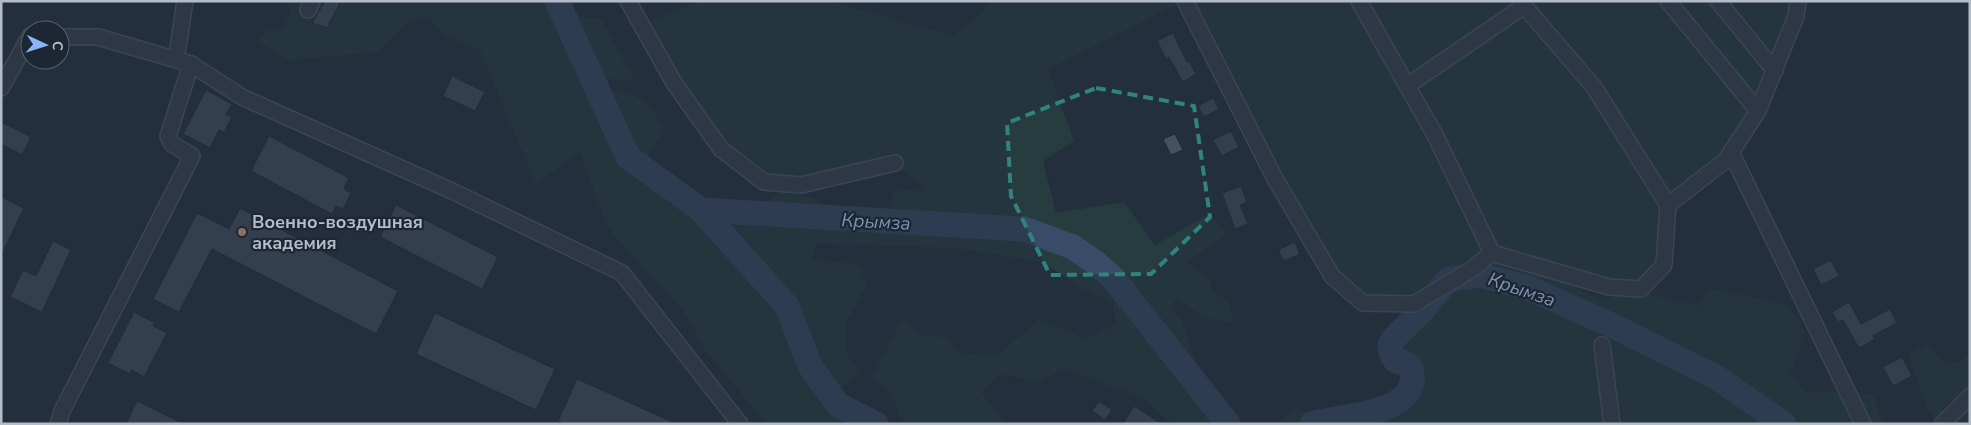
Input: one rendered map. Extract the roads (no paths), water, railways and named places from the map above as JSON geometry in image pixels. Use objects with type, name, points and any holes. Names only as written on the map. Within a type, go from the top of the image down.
[{"type":"street","points":[[178,48],[185,1]]},
{"type":"street","points":[[628,1],[674,83],[721,149],[764,182],[801,185],[895,163]]},
{"type":"street","points":[[1185,1],[1274,177],[1332,276],[1363,303],[1414,304],[1471,270],[1492,253]]},
{"type":"street","points":[[1359,1],[1407,86],[1435,135],[1492,253],[1609,288],[1641,289],[1664,265],[1668,205],[1594,86],[1522,4],[1407,86]]},
{"type":"street","points":[[1668,1],[1758,111]]},
{"type":"street","points":[[1718,1],[1775,71]]},
{"type":"street","points":[[1668,205],[1726,160],[1758,111],[1796,16],[1798,1]]},
{"type":"street","points":[[70,37],[98,37],[191,64],[242,97],[452,191],[622,273],[740,424]]},
{"type":"street","points":[[3,86],[20,55]]},
{"type":"street","points":[[58,424],[62,411],[192,156],[172,144],[168,136],[191,64]]},
{"type":"street","points":[[1731,152],[1863,424]]},
{"type":"street","points":[[1602,345],[1612,424]]},
{"type":"street","points":[[1942,424],[1970,396]]},
{"type":"waterway","name":"Крымза","points":[[557,1],[628,157],[701,210],[1024,229],[1073,247],[1096,263],[1114,279],[1228,424]]},
{"type":"waterway","points":[[701,210],[787,306],[810,366],[838,405],[876,424]]},
{"type":"waterway","name":"Крымза","points":[[1312,424],[1377,411],[1405,396],[1412,384],[1411,368],[1405,363],[1396,361],[1391,353],[1390,345],[1394,338],[1420,313],[1449,279],[1479,275],[1526,287],[1611,325],[1716,377],[1784,424]]},
{"type":"place","name":"Военно-воздушная академия","points":[[242,232]]}]
